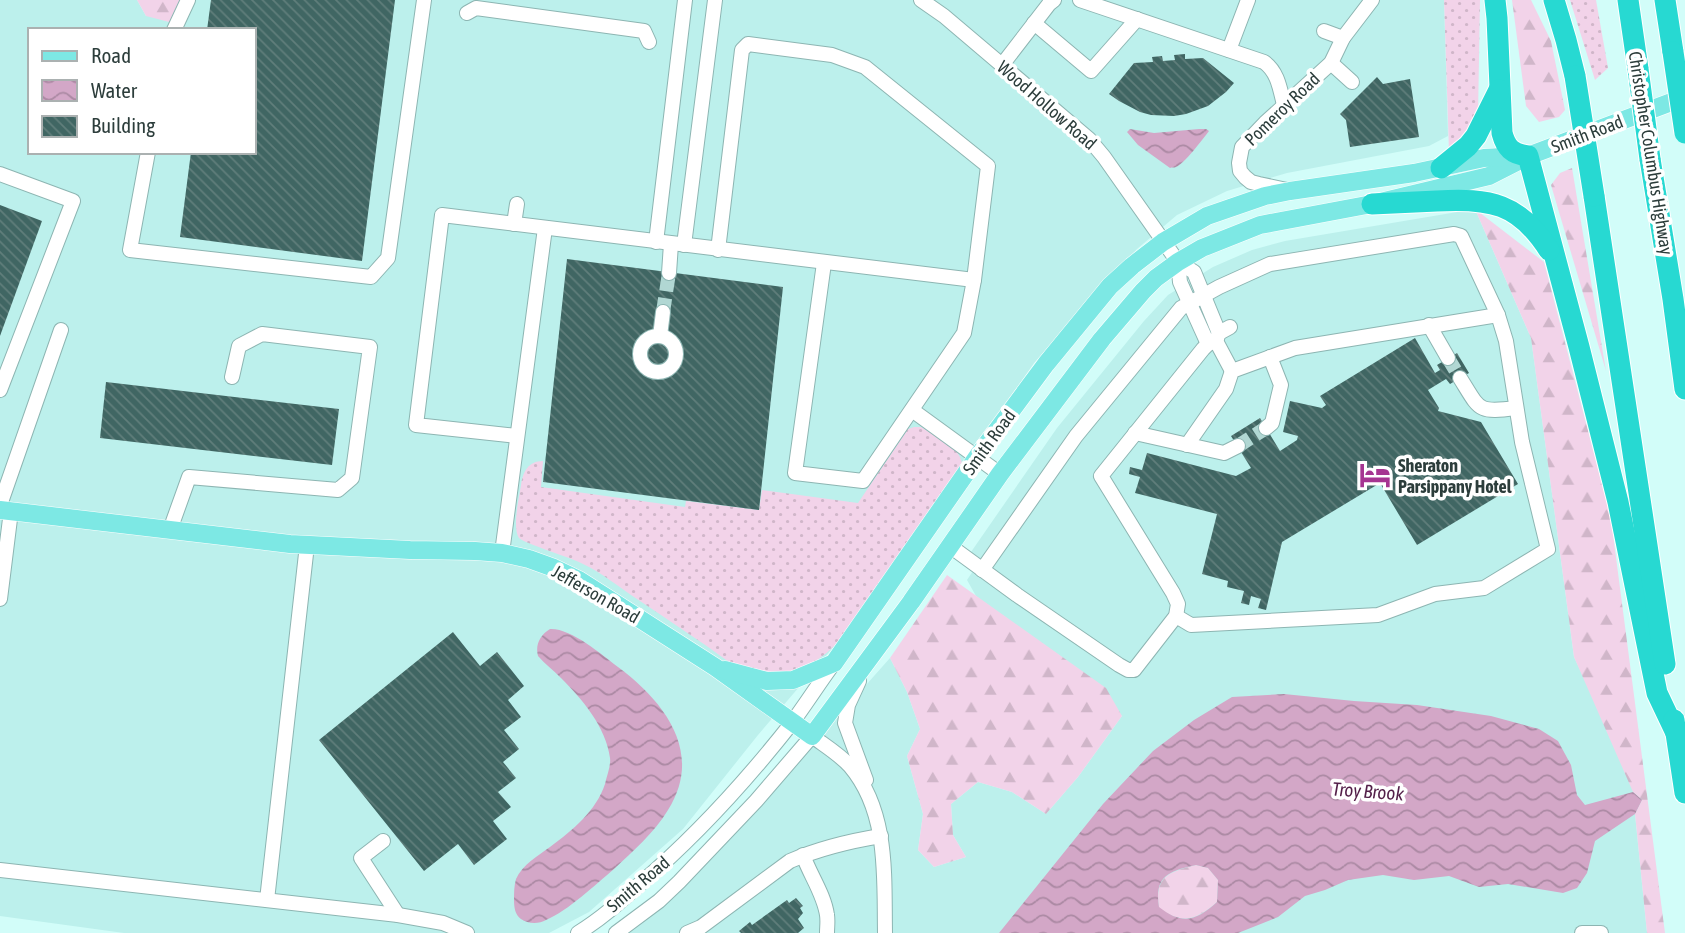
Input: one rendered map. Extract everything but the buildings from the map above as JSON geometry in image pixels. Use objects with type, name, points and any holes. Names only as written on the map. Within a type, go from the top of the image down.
[{"type":"highway","points":[[1495,0],[1502,133],[1506,145],[1515,153],[1528,156],[1619,502],[1657,693],[1676,733]]},
{"type":"highway","points":[[1554,0],[1575,76],[1685,793]]},
{"type":"highway","name":"Christopher Columbus Highway","points":[[1628,0],[1685,388]]},
{"type":"highway","name":"Christopher Columbus Highway","points":[[1665,0],[1685,133]]},
{"type":"highway","points":[[1441,168],[1476,136],[1500,88]]},
{"type":"highway","points":[[1372,204],[1464,199],[1496,205],[1516,214],[1530,225],[1558,268]]},
{"type":"main road","name":"Smith Road","points":[[811,736],[1000,474],[1102,339],[1143,291],[1178,261],[1202,248],[1260,225],[1372,204],[1489,176],[1528,156],[1685,97]]},
{"type":"main road","name":"Smith Road","points":[[834,663],[977,457],[1046,364],[1110,286],[1163,242],[1219,210],[1265,196],[1441,168],[1483,158],[1528,156]]},
{"type":"main road","name":"Jefferson Road","points":[[4,508],[307,545],[474,551],[502,554],[541,564],[579,580],[715,667],[811,736]]},
{"type":"main road","points":[[715,667],[767,681],[793,680],[834,663]]},
{"type":"street","points":[[175,28],[188,0]]},
{"type":"street","points":[[148,154],[130,250],[371,277],[388,258],[424,0]]},
{"type":"street","points":[[669,272],[685,0]]},
{"type":"street","points":[[671,244],[715,0]]},
{"type":"street","name":"Wood Hollow Road","points":[[921,0],[944,16],[1089,139],[1163,242],[1178,261],[1194,272],[1218,336]]},
{"type":"street","points":[[1002,65],[1054,0]]},
{"type":"street","points":[[1080,0],[1264,61],[1272,67],[1284,105]]},
{"type":"street","points":[[1229,50],[1248,0]]},
{"type":"street","name":"Pomeroy Road","points":[[1290,191],[1251,182],[1240,171],[1242,147],[1331,63],[1343,38],[1372,0]]},
{"type":"street","points":[[467,13],[476,8],[644,31],[649,42]]},
{"type":"street","points":[[1034,23],[1091,71],[1137,19]]},
{"type":"street","points":[[1324,31],[1343,38]]},
{"type":"street","points":[[718,250],[742,50],[748,44],[817,52],[842,57],[864,67],[988,166],[974,280],[964,333],[863,481],[795,473],[824,263]]},
{"type":"street","points":[[1331,63],[1352,82]]},
{"type":"street","points":[[0,174],[73,201],[0,390]]},
{"type":"street","points":[[514,224],[517,204]]},
{"type":"street","points":[[517,436],[416,425],[442,215],[974,280]]},
{"type":"street","points":[[502,554],[545,228]]},
{"type":"street","points":[[982,569],[1076,436],[1181,308],[1270,264],[1456,234],[1461,236],[1498,315],[1506,341],[1522,442],[1548,549],[1484,588],[1435,594],[1378,615],[1191,625],[1176,616]]},
{"type":"street","points":[[1178,261],[1180,282],[1190,302],[1218,336],[1232,372],[1226,389],[1187,445]]},
{"type":"street","points":[[660,336],[663,312]]},
{"type":"street","points":[[1232,372],[1295,348],[1498,315]]},
{"type":"street","points":[[1429,325],[1448,358]]},
{"type":"street","points":[[0,599],[4,508],[61,330]]},
{"type":"street","points":[[170,530],[188,477],[338,490],[352,478],[370,347],[261,334],[239,346],[232,377]]},
{"type":"street","points":[[950,545],[1128,670],[1134,670],[1176,616],[1178,604],[1101,476],[1218,336]]},
{"type":"street","points":[[1266,428],[1272,423],[1280,386],[1270,357]]},
{"type":"street","points":[[1460,378],[1477,406],[1484,410],[1516,408]]},
{"type":"street","points":[[912,410],[1000,474]]},
{"type":"street","points":[[1135,433],[1224,453],[1238,446]]},
{"type":"street","points":[[267,900],[307,545]]},
{"type":"street","points":[[868,660],[848,705],[845,723],[874,800],[876,818]]},
{"type":"street","name":"Smith Road","points":[[578,933],[670,858],[744,780],[792,723],[834,663]]},
{"type":"street","name":"Smith Road","points":[[616,933],[659,901],[679,882],[756,802],[811,736]]},
{"type":"street","name":"Jefferson Road","points":[[811,736],[849,765],[867,795],[876,818],[884,868],[885,933]]},
{"type":"street","points":[[687,933],[699,930],[790,861],[857,840],[881,836]]},
{"type":"street","points":[[383,841],[360,858],[398,915]]},
{"type":"street","points":[[803,855],[827,914],[827,933]]},
{"type":"street","points":[[0,870],[398,915],[443,923],[467,933]]},
{"type":"street","points":[[1582,933],[1601,933]]},
{"type":"shaded area","points":[[0,0],[137,0],[146,16],[184,0],[1444,0],[1448,136],[1429,146],[1287,173],[1227,191],[1177,215],[1137,249],[1034,363],[842,637],[758,735],[683,829],[589,912],[549,933],[124,933],[0,916]]},
{"type":"shaded area","points":[[1475,209],[1531,338],[1574,657],[1642,800],[1635,814],[1647,933],[629,933],[680,889],[890,658],[907,692],[920,729],[907,756],[923,814],[918,850],[934,867],[966,857],[953,835],[951,804],[978,782],[1012,792],[1046,814],[1078,777],[1122,716],[976,596],[967,580],[981,559],[971,552],[1057,428],[1168,295],[1213,267],[1252,250],[1285,241]]},
{"type":"green space","points":[[137,0],[184,0],[173,23],[146,16]]},
{"type":"green space","points":[[1444,0],[1480,0],[1478,117],[1449,152]]},
{"type":"green space","points":[[1512,0],[1531,0],[1551,41],[1565,110],[1559,117],[1539,122],[1526,106]]},
{"type":"green space","points":[[1570,0],[1596,0],[1608,68],[1595,80]]},
{"type":"green space","points":[[1572,168],[1606,371],[1551,185],[1560,173]]},
{"type":"green space","points":[[1475,209],[1544,262],[1611,519],[1665,933],[1647,933],[1635,814],[1642,800],[1633,792],[1574,657],[1531,338]]},
{"type":"green space","points":[[921,427],[948,444],[957,452],[962,463],[842,637],[818,659],[791,671],[761,672],[729,662],[597,572],[577,561],[522,540],[517,533],[523,476],[530,465],[538,461],[543,461],[541,487],[685,507],[686,501],[759,510],[762,490],[858,503],[908,429]]},
{"type":"green space","points":[[947,575],[1106,688],[1122,716],[1078,777],[1046,814],[1012,792],[978,782],[951,804],[953,835],[966,857],[934,867],[918,850],[923,814],[907,756],[920,729],[907,692],[890,658]]},
{"type":"green space","points":[[1196,865],[1208,868],[1218,880],[1217,902],[1202,913],[1189,918],[1175,917],[1159,908],[1161,882],[1171,873]]},
{"type":"water","points":[[1130,129],[1154,133],[1199,129],[1209,131],[1184,161],[1170,168],[1138,145],[1127,132]]},
{"type":"water","points":[[550,629],[567,633],[586,643],[651,696],[674,730],[682,769],[678,789],[668,810],[643,841],[572,904],[546,920],[534,923],[524,921],[516,913],[516,879],[526,865],[567,834],[590,811],[605,784],[610,761],[604,735],[592,714],[569,686],[538,656],[539,641]]},
{"type":"water","name":"Troy Brook","points":[[1284,694],[1417,705],[1491,716],[1539,729],[1558,741],[1571,765],[1577,795],[1585,805],[1633,792],[1642,800],[1635,814],[1595,841],[1587,873],[1577,888],[1563,893],[1508,884],[1479,887],[1449,876],[1414,880],[1383,875],[1348,880],[1305,896],[1278,917],[1238,933],[999,933],[1103,804],[1153,751],[1194,720],[1232,697]],"holes":[[[1196,865],[1208,868],[1218,880],[1217,902],[1210,908],[1196,917],[1183,919],[1159,907],[1161,882],[1171,873]]]},
{"type":"tunnel","points":[[663,312],[669,273]]},
{"type":"tunnel","points":[[1448,358],[1460,378]]},
{"type":"tunnel","points":[[1238,446],[1266,428]]},
{"type":"place","name":"Sheraton Parsippany Hotel","points":[[1375,475]]}]
